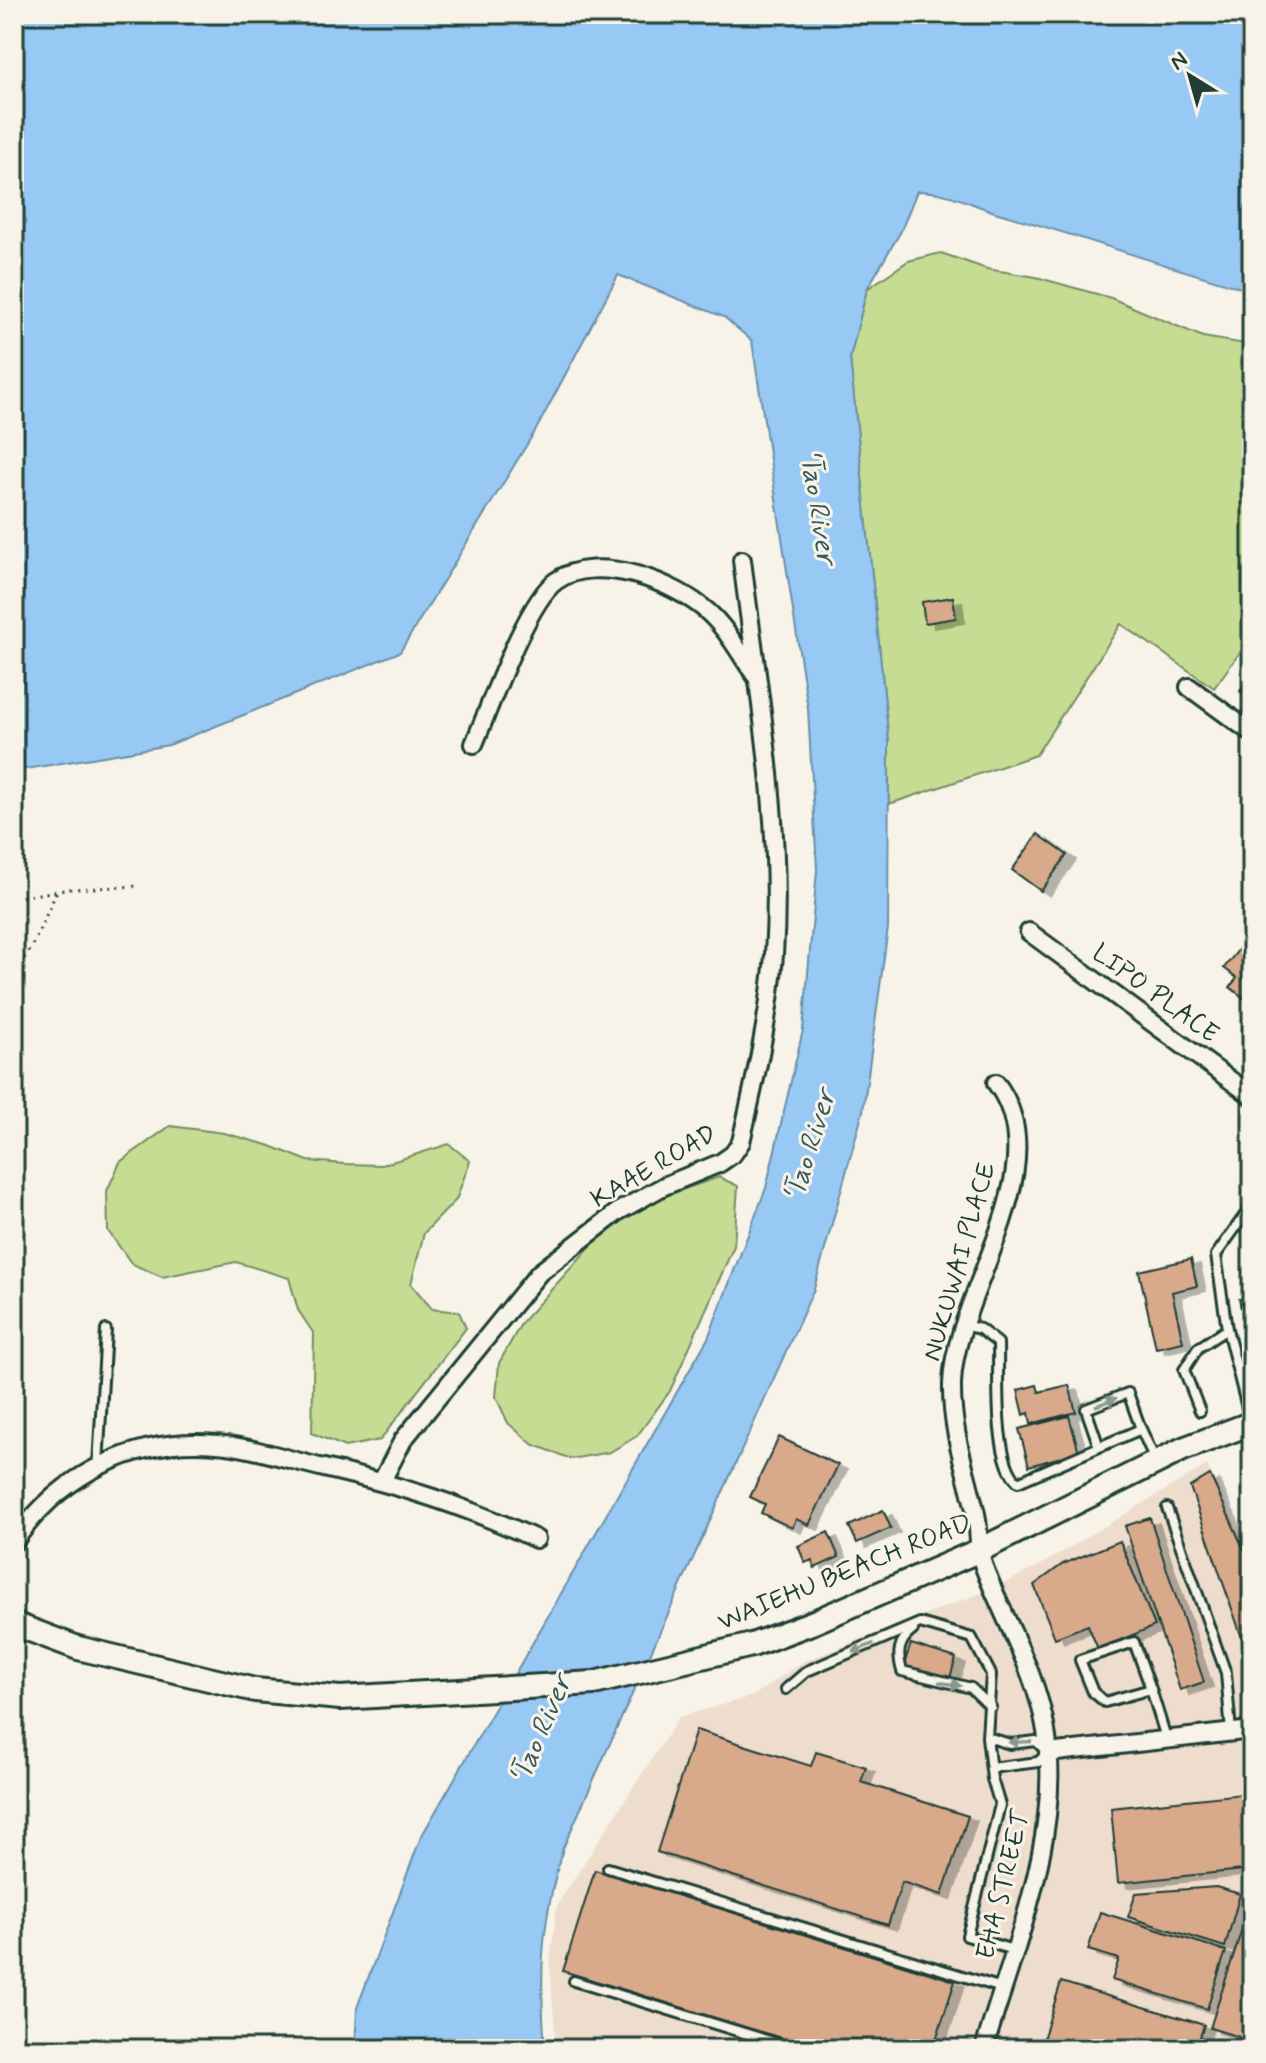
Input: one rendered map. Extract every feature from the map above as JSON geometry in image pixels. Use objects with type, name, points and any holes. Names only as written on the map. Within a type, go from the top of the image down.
[{"type":"street","name":"KAAE ROAD","points":[[382,1481],[403,1440],[539,1273],[619,1211],[664,1186],[720,1163],[733,1154],[741,1142],[762,1049],[774,956],[775,861],[742,560]]},
{"type":"street","name":"KAAE ROAD","points":[[474,744],[535,606],[556,581],[582,570],[643,576],[678,590],[722,626],[756,677]]},
{"type":"street","points":[[1189,687],[1252,733]]},
{"type":"street","name":"LIPO PLACE","points":[[1029,932],[1252,1096]]},
{"type":"street","name":"NUKUWAI PLACE","points":[[978,1551],[976,1516],[959,1456],[951,1405],[955,1353],[963,1324],[1011,1188],[1016,1126],[1011,1108],[996,1083]]},
{"type":"street","name":"WAIEHU BEACH ROAD","points":[[14,1624],[78,1648],[255,1690],[340,1698],[467,1693],[594,1683],[752,1645],[978,1551],[1156,1462],[1251,1423]]},
{"type":"street","points":[[14,1542],[56,1494],[98,1466],[120,1456],[169,1444],[218,1444],[382,1481],[471,1509],[536,1539]]},
{"type":"street","name":"EHA STREET","points":[[978,1551],[1039,1697],[1048,1753],[1049,1810],[1044,1841],[984,2049]]},
{"type":"street","points":[[1048,1753],[1252,1730]]},
{"type":"lane","points":[[1251,1423],[1227,1329],[1216,1255],[1252,1205]]},
{"type":"lane","points":[[963,1324],[980,1329],[998,1343],[1002,1443],[1010,1475],[1018,1482],[1141,1429]]},
{"type":"lane","points":[[1200,1411],[1184,1370],[1198,1348],[1227,1329]]},
{"type":"lane","points":[[98,1466],[106,1330]]},
{"type":"lane","points":[[1099,1447],[1086,1409],[1128,1393],[1156,1462]]},
{"type":"lane","points":[[1167,1508],[1226,1673],[1231,1732]]},
{"type":"lane","points":[[920,1623],[903,1637],[898,1656],[902,1671],[971,1688],[992,1707]]},
{"type":"lane","points":[[786,1689],[807,1671],[920,1623],[972,1638],[991,1674],[992,1707],[987,1737],[1000,1805],[967,1936],[1013,1950]]},
{"type":"lane","points":[[1151,1689],[1105,1702],[1093,1692],[1080,1660],[1134,1642],[1151,1689],[1166,1738]]},
{"type":"lane","points":[[987,1737],[1010,1744],[1036,1741],[1048,1753],[1038,1762],[991,1768]]},
{"type":"lane","points":[[608,1868],[1002,1988]]},
{"type":"lane","points":[[574,1981],[796,2049]]},
{"type":"path","points":[[14,898],[57,891],[140,886]]},
{"type":"path","points":[[14,971],[31,949],[57,891]]},
{"type":"shaded area","points":[[1207,1465],[1252,1559],[1252,2049],[556,2049],[550,1964],[557,1905],[679,1717],[753,1696],[802,1662],[994,1588],[1037,1567]]},
{"type":"green space","points":[[941,253],[987,269],[1036,277],[1111,298],[1203,337],[1252,345],[1252,636],[1214,688],[1121,624],[1036,755],[889,804],[889,743],[850,358],[867,289],[908,261]]},
{"type":"green space","points":[[170,1126],[224,1133],[268,1145],[308,1161],[382,1165],[449,1144],[470,1161],[456,1200],[424,1233],[411,1284],[432,1309],[459,1312],[466,1328],[380,1440],[345,1447],[312,1433],[314,1334],[298,1310],[289,1278],[236,1262],[162,1277],[132,1264],[108,1231],[107,1191],[120,1162]]},
{"type":"green space","points":[[719,1177],[738,1186],[734,1246],[670,1391],[637,1436],[610,1452],[571,1459],[532,1444],[508,1423],[496,1397],[499,1363],[522,1322],[598,1238],[641,1204]]},
{"type":"water","name":"ʻĪao River","points":[[14,14],[1252,14],[1252,291],[953,197],[917,191],[901,231],[867,289],[850,358],[889,743],[888,928],[863,1111],[814,1289],[563,1848],[546,1924],[542,1995],[545,2049],[355,2049],[357,2008],[421,1837],[708,1338],[766,1188],[803,1030],[817,870],[808,709],[752,341],[724,317],[618,275],[537,428],[400,652],[169,745],[14,771]]},
{"type":"building","points":[[953,597],[956,618],[925,623],[922,602]]},
{"type":"building","points":[[1252,676],[1252,701],[1240,691]]},
{"type":"building","points":[[1038,834],[1067,855],[1041,891],[1012,870]]},
{"type":"building","points":[[1243,944],[1252,951],[1252,990],[1245,999],[1230,987],[1237,978],[1224,968]]},
{"type":"building","points":[[1191,1259],[1197,1286],[1172,1292],[1183,1342],[1156,1348],[1139,1271]]},
{"type":"building","points":[[1252,1297],[1252,1334],[1247,1335],[1239,1299]]},
{"type":"building","points":[[1037,1385],[1039,1392],[1069,1385],[1076,1412],[1031,1424],[1029,1413],[1024,1415],[1018,1390]]},
{"type":"building","points":[[1069,1416],[1079,1452],[1029,1466],[1019,1429]]},
{"type":"building","points":[[779,1437],[838,1465],[809,1525],[796,1519],[792,1528],[761,1513],[765,1504],[750,1497]]},
{"type":"building","points":[[1210,1475],[1252,1567],[1252,1667],[1190,1487]]},
{"type":"building","points":[[883,1510],[891,1528],[857,1543],[849,1526]]},
{"type":"building","points":[[1150,1518],[1204,1682],[1180,1690],[1125,1526]]},
{"type":"building","points":[[828,1532],[839,1557],[815,1568],[812,1560],[805,1563],[798,1546]]},
{"type":"building","points":[[1120,1541],[1155,1626],[1098,1649],[1088,1625],[1055,1638],[1034,1585],[1063,1564]]},
{"type":"building","points":[[911,1644],[956,1658],[949,1681],[907,1668],[904,1664]]},
{"type":"building","points":[[696,1730],[811,1766],[816,1752],[866,1767],[861,1782],[968,1816],[942,1895],[902,1882],[888,1925],[657,1852]]},
{"type":"building","points":[[1252,1793],[1252,1869],[1118,1883],[1111,1808]]},
{"type":"building","points":[[595,1870],[955,1981],[933,2049],[817,2049],[563,1971]]},
{"type":"building","points":[[1216,1887],[1240,1894],[1225,1947],[1128,1917],[1136,1893]]},
{"type":"building","points":[[1252,1898],[1252,2041],[1210,2028]]},
{"type":"building","points":[[1100,1912],[1226,1951],[1207,2009],[1112,1980],[1119,1959],[1088,1950]]},
{"type":"building","points":[[1061,1982],[1204,2025],[1196,2049],[1040,2049]]}]
